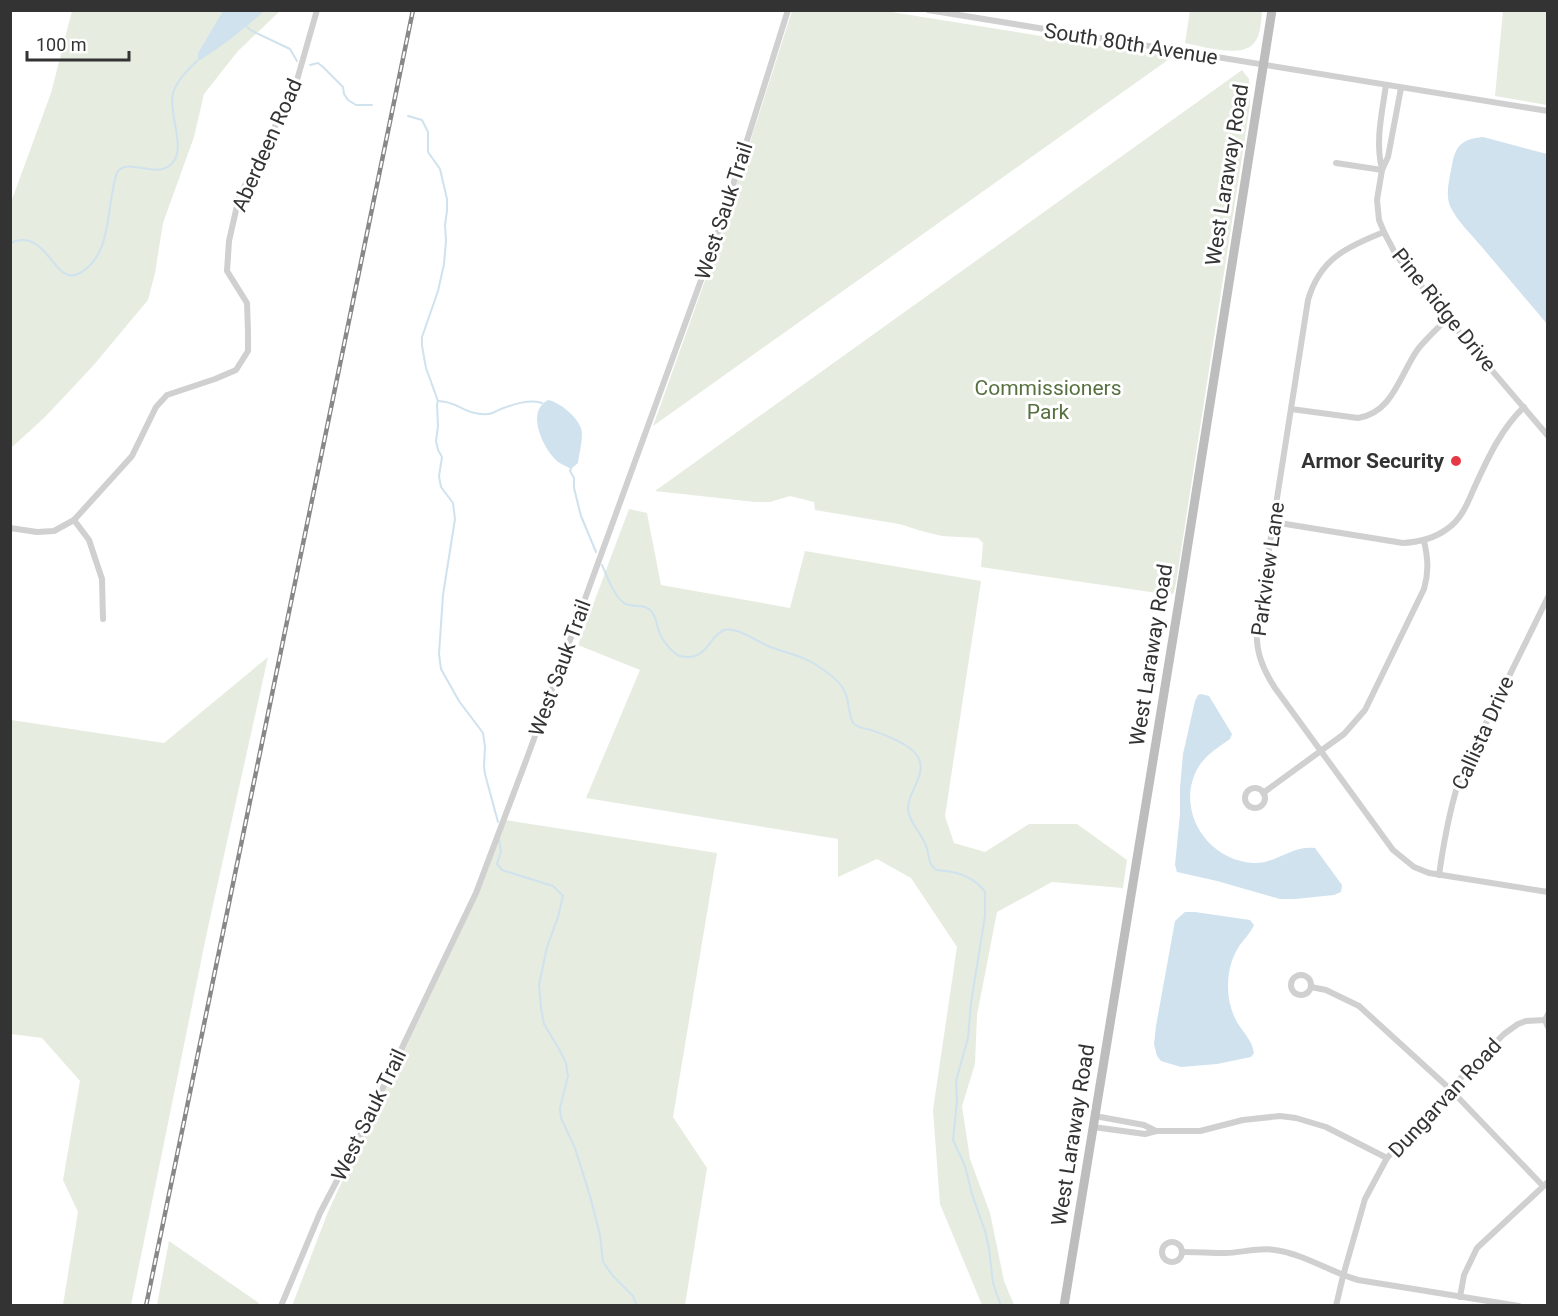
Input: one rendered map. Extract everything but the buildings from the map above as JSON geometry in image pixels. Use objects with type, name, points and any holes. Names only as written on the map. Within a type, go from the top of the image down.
[{"type":"main road","name":"West Laraway Road","points":[[1064,1305],[1272,10]]},
{"type":"street","name":"Aberdeen Road","points":[[10,528],[37,532],[54,531],[74,520],[132,456],[156,407],[167,394],[215,380],[236,370],[248,351],[247,303],[227,271],[229,241],[239,197],[295,87],[317,10]]},
{"type":"street","name":"West Sauk Trail","points":[[281,1305],[320,1213],[355,1146],[476,893],[716,239],[788,10]]},
{"type":"street","name":"South 80th Avenue","points":[[928,10],[1548,111]]},
{"type":"street","name":"Pine Ridge Drive","points":[[1382,170],[1379,156],[1386,85]]},
{"type":"street","name":"Pine Ridge Drive","points":[[1401,88],[1377,200],[1379,220],[1384,232],[1396,255],[1548,436]]},
{"type":"street","points":[[1336,163],[1382,170]]},
{"type":"street","name":"Parkview Lane","points":[[1384,232],[1340,252],[1327,263],[1308,300],[1257,626],[1258,653],[1269,679],[1321,751],[1393,849],[1414,867],[1439,875],[1548,892]]},
{"type":"street","points":[[1291,409],[1358,418],[1381,409],[1399,385],[1418,350],[1448,318]]},
{"type":"street","points":[[1274,522],[1403,543],[1424,541],[1448,529],[1462,514],[1504,431],[1524,407]]},
{"type":"street","points":[[74,520],[89,540],[102,579],[103,619]]},
{"type":"street","points":[[1263,793],[1344,734],[1365,710],[1421,596],[1428,565],[1424,541]]},
{"type":"street","name":"Callista Drive","points":[[1439,875],[1448,818],[1462,772],[1548,597]]},
{"type":"street","points":[[1311,987],[1326,990],[1359,1006],[1450,1089],[1545,1184],[1477,1248],[1464,1275],[1460,1297]]},
{"type":"street","name":"Dungarvan Road","points":[[1336,1305],[1365,1199],[1387,1158],[1450,1089],[1511,1029],[1526,1021],[1547,1020]]},
{"type":"street","points":[[1095,1116],[1144,1125],[1156,1131]]},
{"type":"street","points":[[1093,1127],[1145,1134],[1156,1131],[1200,1131],[1243,1120],[1280,1116],[1326,1127],[1387,1158]]},
{"type":"street","points":[[1183,1252],[1226,1253],[1276,1250],[1358,1280],[1519,1305]]},
{"type":"green space","points":[[1190,10],[1262,11],[1258,36],[1248,48],[1231,51],[1185,43]]},
{"type":"green space","points":[[72,11],[280,11],[238,51],[204,94],[194,137],[163,223],[148,300],[92,367],[44,418],[11,448],[10,205],[51,93]]},
{"type":"green space","points":[[792,11],[885,11],[1172,57],[653,426],[712,261]]},
{"type":"green space","points":[[1503,11],[1547,11],[1547,105],[1495,96]]},
{"type":"green space","name":"Commissioners Park","points":[[1242,70],[1249,79],[1250,105],[1176,583],[1171,595],[981,567],[983,543],[978,538],[942,536],[899,524],[815,510],[814,502],[790,496],[770,502],[755,502],[655,491]]},
{"type":"green space","points":[[629,509],[647,513],[661,585],[790,608],[805,551],[981,581],[945,816],[954,843],[985,852],[1029,824],[1077,824],[1127,860],[1123,888],[1052,882],[997,912],[977,1015],[975,1064],[962,1106],[970,1159],[990,1213],[1004,1281],[1014,1305],[982,1305],[940,1204],[933,1110],[957,947],[911,878],[877,859],[838,877],[838,839],[586,798],[640,670],[578,645]]},
{"type":"green space","points":[[268,657],[207,932],[131,1305],[63,1305],[78,1212],[63,1180],[80,1081],[42,1038],[11,1034],[11,720],[164,743]]},
{"type":"green space","points":[[505,820],[717,853],[673,1117],[707,1168],[685,1305],[292,1306],[328,1212],[473,898]]},
{"type":"green space","points":[[169,1241],[259,1303],[258,1305],[157,1305]]},
{"type":"water","points":[[223,11],[264,11],[225,43],[198,60],[198,53]]},
{"type":"water","points":[[1483,137],[1547,154],[1547,324],[1464,227],[1450,206],[1448,186],[1458,147],[1470,139]]},
{"type":"water","points":[[548,400],[568,411],[576,419],[582,431],[578,463],[571,469],[557,461],[550,453],[538,429],[538,412],[541,405]]},
{"type":"water","points":[[1201,694],[1209,696],[1232,734],[1230,739],[1202,762],[1192,782],[1190,798],[1192,814],[1208,842],[1236,860],[1253,863],[1269,861],[1299,849],[1315,848],[1342,885],[1341,892],[1334,895],[1280,899],[1177,872],[1175,865],[1183,754],[1195,701]]},
{"type":"water","points":[[1185,912],[1250,920],[1254,925],[1234,956],[1228,982],[1231,1008],[1236,1021],[1253,1048],[1254,1053],[1251,1057],[1217,1064],[1181,1067],[1161,1061],[1157,1056],[1154,1044],[1156,1026],[1175,921]]},
{"type":"waterway","points":[[247,27],[290,49],[297,61]]},
{"type":"waterway","points":[[10,243],[23,240],[33,242],[62,272],[70,275],[78,274],[88,267],[96,258],[105,236],[118,171],[130,166],[161,169],[168,167],[174,161],[178,146],[173,93],[180,79],[198,60]]},
{"type":"waterway","points":[[310,65],[318,63],[323,67],[343,87],[348,100],[356,105],[372,105]]},
{"type":"waterway","points":[[408,116],[422,120],[428,132],[428,152],[440,169],[447,199],[444,264],[438,291],[422,337],[426,368],[438,401],[436,441],[442,457],[439,476],[441,487],[453,503],[455,519],[443,595],[439,654],[441,669],[459,701],[483,733],[485,774],[498,822]]},
{"type":"waterway","points":[[438,401],[451,403],[480,414],[491,414],[522,403],[542,403]]},
{"type":"waterway","points":[[571,469],[581,516],[596,552]]},
{"type":"waterway","points":[[602,565],[618,597],[626,604],[645,607],[651,611],[662,639],[677,655],[695,656],[705,650],[719,633],[729,630],[803,658],[826,671],[841,686],[846,694],[854,724],[897,740],[915,752],[918,757],[921,770],[908,809],[924,841],[931,865],[936,870],[957,873],[970,878],[985,892],[985,916],[971,1003],[968,1038],[956,1081],[957,1102],[953,1140],[965,1166],[985,1231],[993,1283],[1001,1306]]},
{"type":"waterway","points":[[499,840],[501,851],[497,864],[502,870],[553,886],[563,896],[547,947],[539,985],[541,1008],[544,1024],[566,1063],[568,1076],[560,1108],[561,1118],[575,1148],[590,1196],[600,1235],[603,1262],[633,1296],[637,1306]]},
{"type":"railway","points":[[146,1306],[413,10]]},
{"type":"place","name":"Armor Security","points":[[1456,461]]}]
